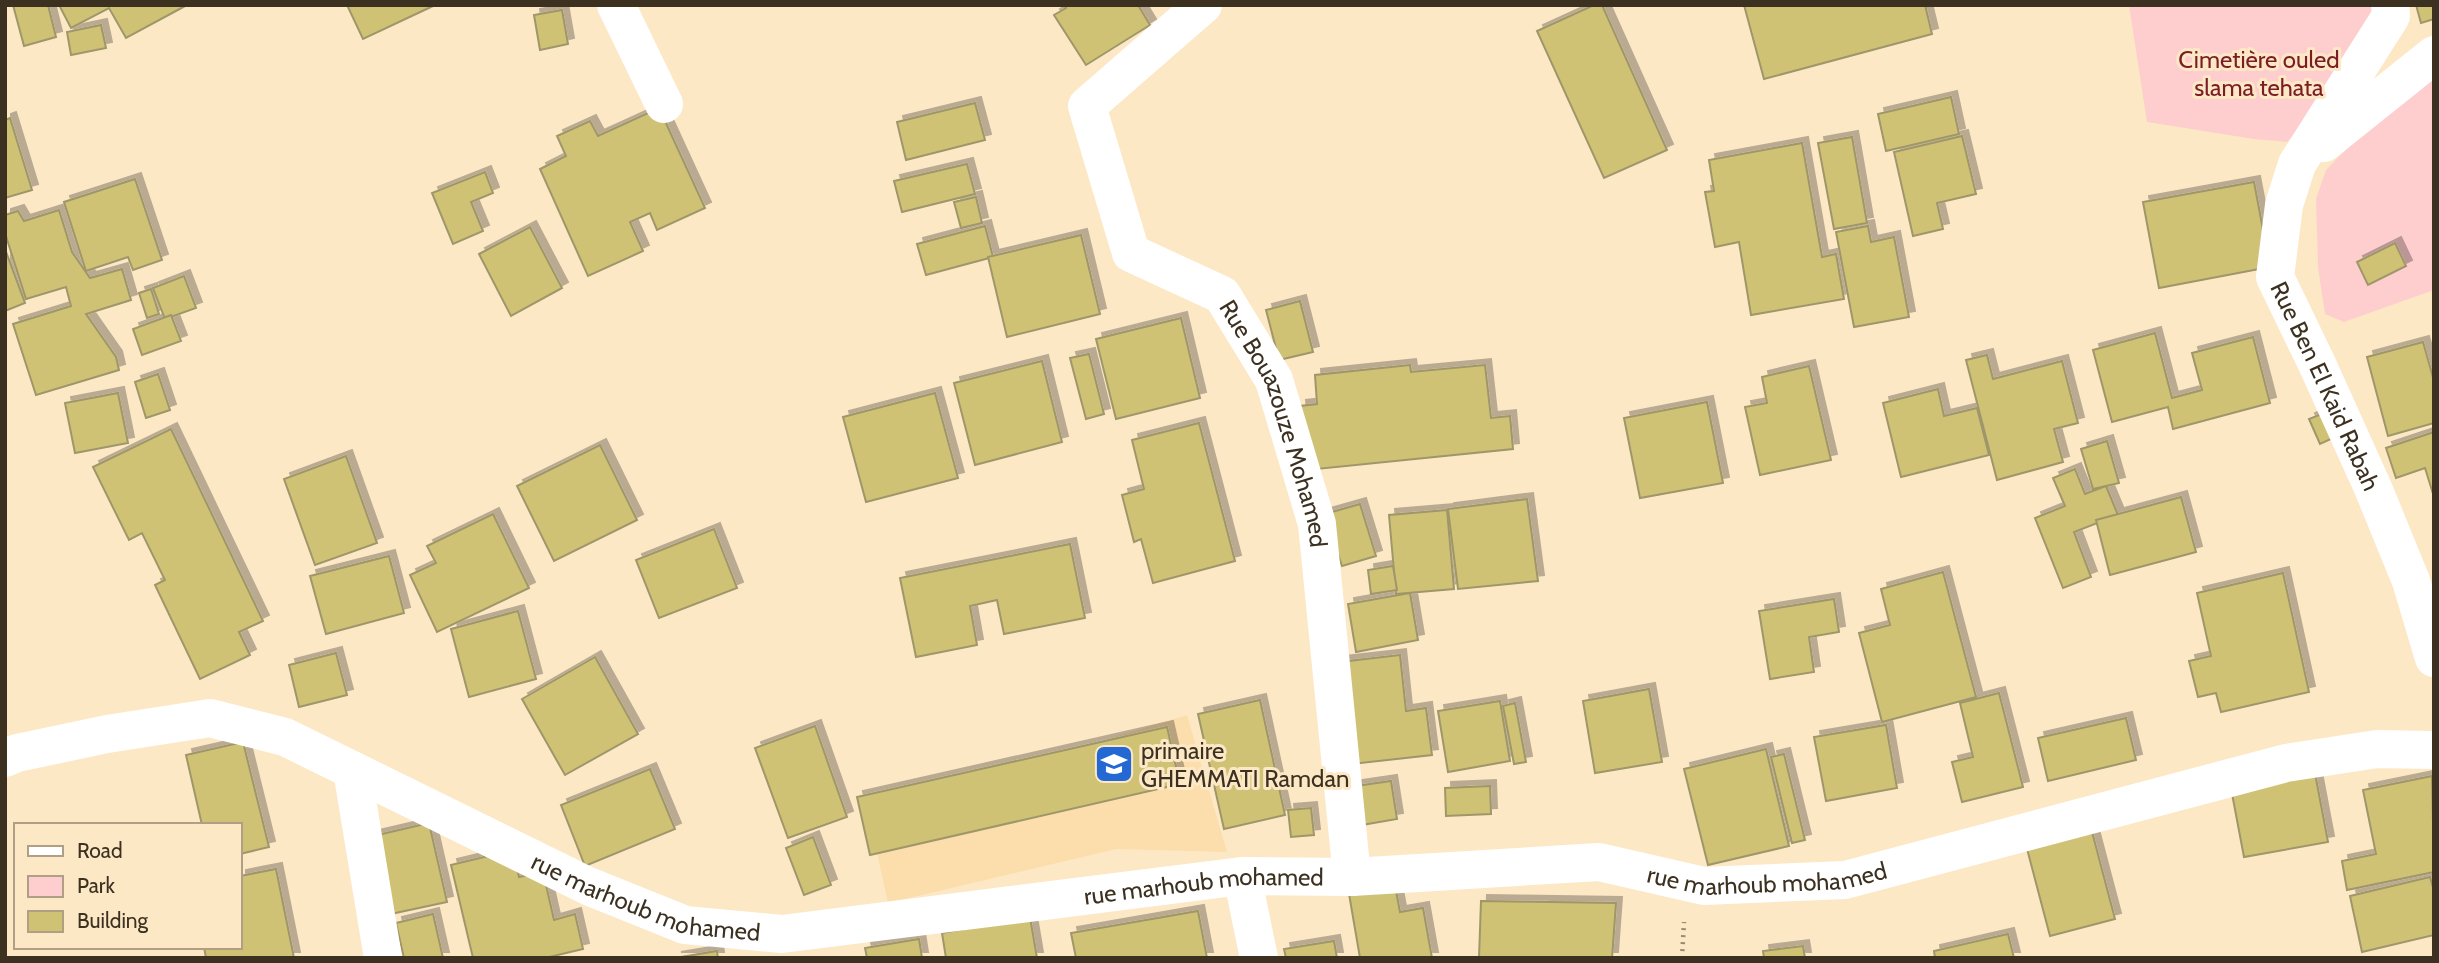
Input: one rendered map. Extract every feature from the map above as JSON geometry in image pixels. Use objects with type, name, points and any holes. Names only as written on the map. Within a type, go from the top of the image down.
[{"type":"street","points":[[616,5],[664,104]]},
{"type":"street","name":"Rue Bouazouze Mohamed","points":[[1203,5],[1087,106],[1131,253],[1222,295],[1274,380],[1317,524],[1352,877]]},
{"type":"street","name":"Rue Ben El Kaid Rabah","points":[[2390,5],[2391,16],[2297,164],[2284,205],[2275,277],[2373,488],[2411,581],[2434,658]]},
{"type":"street","points":[[2297,164],[2434,55]]},
{"type":"street","name":"rue marhoub mohamed","points":[[5,758],[17,753],[107,734],[210,718],[285,737],[588,886],[685,925],[782,934],[1242,876],[1352,877],[1599,862],[1704,886],[1845,880],[2286,762],[2376,749],[2434,750]]},
{"type":"street","points":[[352,770],[383,958]]},
{"type":"street","points":[[1242,876],[1259,958]]},
{"type":"shaded area","name":"primaire GHEMMATI Ramdan","points":[[1187,715],[1227,852],[1116,849],[888,903],[868,812]]},
{"type":"green space","name":"Cimetière ouled slama tehata","points":[[2129,5],[2384,5],[2347,75],[2287,142],[2147,122]]},
{"type":"green space","name":"Cimetière ouled slama tehata","points":[[2434,66],[2434,290],[2344,322],[2325,314],[2318,267],[2316,199],[2326,170],[2426,68]]},
{"type":"building","points":[[13,5],[48,5],[56,37],[24,46]]},
{"type":"building","points":[[59,5],[187,5],[126,38],[109,8],[71,28]]},
{"type":"building","points":[[347,5],[433,5],[433,6],[363,39]]},
{"type":"building","points":[[1064,5],[1138,5],[1150,25],[1086,65],[1054,15],[1066,8]]},
{"type":"building","points":[[1594,5],[1602,5],[1667,150],[1604,178],[1537,31]]},
{"type":"building","points":[[1744,5],[1925,5],[1932,34],[1764,79]]},
{"type":"building","points":[[2416,5],[2434,5],[2434,19],[2421,23]]},
{"type":"building","points":[[562,10],[568,44],[540,50],[534,15]]},
{"type":"building","points":[[101,25],[106,48],[71,55],[67,32]]},
{"type":"building","points":[[1951,97],[1959,134],[1886,151],[1878,114]]},
{"type":"building","points":[[975,103],[985,140],[906,160],[897,122]]},
{"type":"building","points":[[659,108],[705,208],[657,230],[650,213],[630,222],[643,251],[588,276],[540,169],[566,156],[557,136],[590,121],[598,136]]},
{"type":"building","points":[[10,118],[32,190],[5,198],[5,120]]},
{"type":"building","points":[[1962,136],[1976,194],[1937,203],[1943,229],[1913,236],[1894,152]]},
{"type":"building","points":[[1852,137],[1867,223],[1834,229],[1818,143]]},
{"type":"building","points":[[1802,143],[1822,257],[1836,254],[1844,299],[1751,315],[1739,242],[1715,247],[1705,192],[1714,191],[1709,160]]},
{"type":"building","points":[[967,164],[975,194],[902,212],[894,181]]},
{"type":"building","points":[[485,172],[493,193],[471,202],[483,231],[453,244],[432,193]]},
{"type":"building","points":[[135,179],[162,260],[133,270],[128,257],[86,271],[64,202]]},
{"type":"building","points":[[2254,182],[2270,267],[2159,288],[2143,202]]},
{"type":"building","points":[[976,197],[982,223],[961,228],[954,202]]},
{"type":"building","points":[[59,210],[72,252],[90,278],[122,269],[131,300],[86,314],[116,357],[119,370],[36,395],[13,324],[71,306],[66,287],[26,299],[5,233],[5,215],[18,211],[24,221]]},
{"type":"building","points":[[985,226],[993,257],[926,275],[917,244]]},
{"type":"building","points":[[1868,226],[1871,242],[1894,237],[1909,317],[1854,327],[1836,232]]},
{"type":"building","points":[[530,227],[562,288],[511,316],[479,254]]},
{"type":"building","points":[[1081,235],[1100,314],[1007,337],[988,257]]},
{"type":"building","points":[[2395,243],[2406,266],[2368,285],[2357,262]]},
{"type":"building","points":[[5,249],[25,303],[5,311]]},
{"type":"building","points":[[184,276],[196,308],[165,319],[153,288]]},
{"type":"building","points":[[151,289],[159,314],[147,318],[139,293]]},
{"type":"building","points":[[1300,301],[1313,352],[1279,360],[1266,310]]},
{"type":"building","points":[[171,315],[181,341],[142,355],[133,329]]},
{"type":"building","points":[[1181,318],[1200,398],[1116,419],[1096,339]]},
{"type":"building","points":[[2155,333],[2172,398],[2202,390],[2192,353],[2253,337],[2270,403],[2173,429],[2168,407],[2112,422],[2093,350]]},
{"type":"building","points":[[2423,342],[2434,381],[2434,423],[2388,436],[2367,357]]},
{"type":"building","points":[[1089,354],[1104,414],[1086,419],[1070,358]]},
{"type":"building","points":[[1987,355],[1993,379],[2062,361],[2078,423],[2054,429],[2063,462],[1997,480],[1966,360]]},
{"type":"building","points":[[1042,361],[1062,442],[975,465],[954,383]]},
{"type":"building","points":[[1410,365],[1411,372],[1485,365],[1491,418],[1510,416],[1513,449],[1307,470],[1300,406],[1317,404],[1315,375]]},
{"type":"building","points":[[1809,366],[1831,460],[1760,475],[1745,407],[1767,403],[1762,377]]},
{"type":"building","points":[[158,374],[170,410],[146,418],[135,382]]},
{"type":"building","points":[[1938,389],[1944,416],[1977,408],[1989,455],[1901,477],[1883,403]]},
{"type":"building","points":[[118,393],[128,443],[75,453],[65,403]]},
{"type":"building","points":[[935,393],[958,478],[866,502],[843,417]]},
{"type":"building","points":[[1707,402],[1723,483],[1640,498],[1624,418]]},
{"type":"building","points":[[2334,409],[2344,433],[2320,444],[2309,419]]},
{"type":"building","points":[[1199,423],[1235,561],[1153,583],[1141,539],[1134,542],[1122,495],[1144,489],[1132,440]]},
{"type":"building","points":[[171,429],[263,621],[239,632],[250,655],[200,679],[155,585],[165,580],[142,533],[129,540],[93,467]]},
{"type":"building","points":[[2434,432],[2434,497],[2425,468],[2396,478],[2386,448]]},
{"type":"building","points":[[2107,441],[2119,483],[2093,489],[2081,449]]},
{"type":"building","points":[[600,445],[637,520],[554,561],[517,486]]},
{"type":"building","points":[[346,456],[377,543],[315,565],[284,479]]},
{"type":"building","points":[[2075,469],[2085,494],[2106,486],[2118,515],[2074,532],[2091,577],[2063,588],[2035,518],[2065,506],[2053,478]]},
{"type":"building","points":[[2181,497],[2196,552],[2110,575],[2096,520]]},
{"type":"building","points":[[1527,499],[1538,581],[1458,589],[1448,509]]},
{"type":"building","points":[[1360,504],[1376,556],[1342,566],[1325,514]]},
{"type":"building","points":[[1447,510],[1454,589],[1396,594],[1389,515]]},
{"type":"building","points":[[493,514],[529,588],[437,632],[410,575],[436,563],[427,546]]},
{"type":"building","points":[[714,529],[737,588],[659,618],[636,560]]},
{"type":"building","points":[[1070,544],[1085,618],[1004,634],[997,600],[970,606],[977,645],[916,657],[900,578]]},
{"type":"building","points":[[389,556],[404,613],[326,634],[310,576]]},
{"type":"building","points":[[1393,566],[1397,590],[1371,594],[1368,570]]},
{"type":"building","points":[[1943,572],[1976,697],[1882,722],[1859,633],[1890,625],[1881,589]]},
{"type":"building","points":[[2283,573],[2309,692],[2221,712],[2216,693],[2198,697],[2189,661],[2211,656],[2197,593]]},
{"type":"building","points":[[1410,593],[1418,640],[1356,652],[1348,604]]},
{"type":"building","points":[[1834,599],[1839,632],[1809,637],[1814,672],[1770,679],[1759,611]]},
{"type":"building","points":[[518,611],[536,679],[469,697],[451,629]]},
{"type":"building","points":[[336,653],[347,695],[299,707],[289,665]]},
{"type":"building","points":[[1400,655],[1406,711],[1426,708],[1432,755],[1352,764],[1340,662]]},
{"type":"building","points":[[595,657],[638,734],[565,775],[522,699]]},
{"type":"building","points":[[1649,689],[1662,762],[1595,773],[1583,701]]},
{"type":"building","points":[[1999,693],[2023,787],[1962,802],[1952,762],[1973,757],[1960,703]]},
{"type":"building","points":[[1260,700],[1285,815],[1224,829],[1198,714]]},
{"type":"building","points":[[1500,701],[1510,761],[1448,772],[1438,711]]},
{"type":"building","points":[[1515,703],[1526,762],[1514,764],[1503,706]]},
{"type":"building","points":[[2126,718],[2136,760],[2048,781],[2038,738]]},
{"type":"building","points":[[1886,725],[1897,788],[1826,801],[1814,737]]},
{"type":"building","points":[[815,726],[847,817],[788,838],[755,748]]},
{"type":"building","points":[[1167,727],[1180,784],[870,855],[857,797]]},
{"type":"building","points":[[243,742],[269,847],[242,854],[242,823],[202,823],[186,755]]},
{"type":"building","points":[[1766,749],[1789,846],[1708,865],[1684,769]]},
{"type":"building","points":[[1784,754],[1805,840],[1792,843],[1771,757]]},
{"type":"building","points":[[2314,768],[2328,842],[2244,857],[2230,783]]},
{"type":"building","points":[[650,769],[675,829],[585,866],[561,805]]},
{"type":"building","points":[[2432,776],[2434,872],[2347,890],[2342,861],[2376,854],[2363,790]]},
{"type":"building","points":[[1391,781],[1397,819],[1356,826],[1349,787]]},
{"type":"building","points":[[1490,786],[1491,814],[1446,816],[1445,788]]},
{"type":"building","points":[[1311,808],[1314,835],[1291,837],[1288,810]]},
{"type":"building","points":[[429,823],[447,902],[386,915],[369,837]]},
{"type":"building","points":[[2091,828],[2115,919],[2050,936],[2026,845]]},
{"type":"building","points":[[813,837],[831,885],[804,895],[786,848]]},
{"type":"building","points":[[513,850],[519,877],[543,872],[554,920],[575,914],[583,949],[545,958],[473,958],[451,865]]},
{"type":"building","points":[[276,869],[294,958],[206,958],[204,949],[242,949],[242,876]]},
{"type":"building","points":[[2430,877],[2434,891],[2434,935],[2362,952],[2350,896]]},
{"type":"building","points":[[1394,880],[1400,912],[1423,908],[1432,958],[1360,958],[1348,888]]},
{"type":"building","points":[[1481,901],[1616,903],[1612,958],[1479,958]]},
{"type":"building","points":[[1198,911],[1207,958],[1076,958],[1071,933]]},
{"type":"building","points":[[433,914],[443,958],[404,958],[396,923]]},
{"type":"building","points":[[1030,917],[1037,958],[946,958],[942,933]]},
{"type":"building","points":[[2008,934],[2014,958],[1935,958],[1934,951]]},
{"type":"building","points":[[919,939],[922,958],[867,958],[865,948]]},
{"type":"building","points":[[1334,941],[1337,958],[1286,958],[1284,949]]},
{"type":"building","points":[[1803,946],[1805,958],[1764,958],[1763,951]]},
{"type":"building","points":[[717,951],[718,958],[675,958]]},
{"type":"place","name":"primaire GHEMMATI Ramdan","points":[[1114,764]]}]
